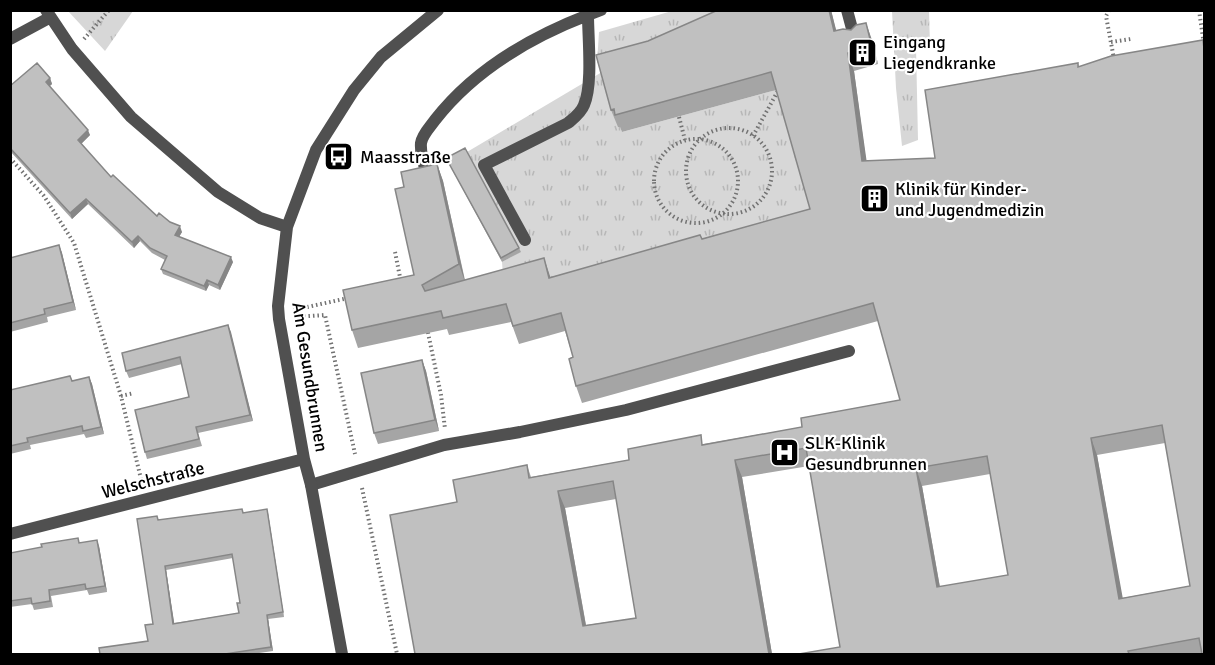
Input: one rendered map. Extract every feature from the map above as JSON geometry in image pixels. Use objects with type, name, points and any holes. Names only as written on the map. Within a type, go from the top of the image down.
[{"type":"street","points":[[427,174],[421,154],[421,141],[446,106],[469,84],[526,44],[556,27],[601,10]]},
{"type":"street","points":[[847,10],[855,40]]},
{"type":"street","name":"Am Gesundbrunnen","points":[[342,654],[311,485],[303,459],[278,314],[287,227],[316,150],[354,90],[381,57],[437,11]]},
{"type":"street","points":[[10,39],[47,14],[72,49],[131,117],[218,192],[260,218],[287,227]]},
{"type":"street","points":[[525,240],[484,165],[568,123],[584,106],[588,88],[588,15]]},
{"type":"street","points":[[311,485],[444,445],[626,410],[849,351]]},
{"type":"street","name":"Welschstraße","points":[[10,534],[303,459]]},
{"type":"path","points":[[72,49],[85,39],[109,10]]},
{"type":"path","points":[[1109,10],[1106,16],[1116,69]]},
{"type":"path","points":[[1199,10],[1204,45]]},
{"type":"path","points":[[1111,42],[1131,39]]},
{"type":"path","points":[[753,136],[783,81]]},
{"type":"path","points":[[679,117],[684,140]]},
{"type":"path","points":[[723,129],[739,129],[753,136],[765,148],[772,171],[765,194],[757,203],[747,210],[723,213],[711,210],[693,194],[686,171],[688,159],[701,138],[723,129]]},
{"type":"path","points":[[701,138],[714,142],[732,158],[737,169],[737,193],[732,204],[723,213],[709,221],[690,223],[678,219],[660,204],[655,193],[653,181],[656,165],[668,149],[684,140],[701,138]]},
{"type":"path","points":[[10,158],[44,196],[74,243],[121,396],[146,501]]},
{"type":"path","points":[[395,252],[401,286]]},
{"type":"path","points":[[278,314],[357,296]]},
{"type":"path","points":[[427,327],[441,395],[446,434],[444,445]]},
{"type":"path","points":[[121,396],[134,393]]},
{"type":"green space","points":[[68,11],[133,11],[105,51]]},
{"type":"green space","points":[[672,11],[770,11],[597,63],[599,32]]},
{"type":"green space","points":[[892,11],[929,11],[930,46],[916,47],[918,140],[902,146],[896,88]]},
{"type":"green space","points":[[602,72],[622,132],[772,91],[783,81],[815,220],[504,289],[502,262],[520,252],[467,152]]},
{"type":"building","points":[[718,10],[829,10],[834,31],[851,30],[856,25],[866,23],[872,47],[848,53],[862,161],[935,158],[925,90],[1078,63],[1078,67],[1111,56],[1203,40],[1204,654],[1202,654],[1199,638],[1128,651],[1129,654],[799,654],[840,647],[806,448],[735,460],[769,654],[415,654],[390,515],[457,502],[453,480],[527,465],[529,478],[629,460],[628,449],[701,435],[702,445],[802,427],[801,418],[900,400],[873,303],[576,386],[569,359],[573,357],[561,313],[513,326],[506,304],[443,318],[441,311],[352,330],[343,290],[414,275],[395,189],[404,187],[401,172],[437,164],[459,264],[422,285],[425,291],[544,258],[549,278],[700,235],[702,239],[810,209],[771,72],[615,115],[614,109],[611,110],[596,55],[648,41]],"holes":[[[1162,425],[1190,586],[1119,599],[1091,438]],[[987,456],[1008,575],[937,587],[916,468]],[[613,481],[636,618],[583,626],[558,491]]]},
{"type":"building","points":[[37,63],[50,78],[46,82],[88,130],[78,140],[111,177],[113,175],[157,216],[159,213],[170,222],[180,226],[175,235],[231,257],[218,285],[207,280],[204,286],[161,269],[167,256],[150,248],[138,236],[132,242],[86,199],[70,213],[10,148],[10,86]]},
{"type":"building","points":[[465,148],[519,248],[501,258],[446,158]]},
{"type":"building","points":[[59,245],[73,302],[44,309],[45,314],[10,323],[10,258]]},
{"type":"building","points":[[228,325],[250,415],[196,427],[199,439],[145,452],[135,410],[189,397],[180,357],[126,371],[122,353]]},
{"type":"building","points":[[422,360],[435,420],[374,433],[361,373]]},
{"type":"building","points":[[70,376],[72,381],[89,377],[101,427],[83,431],[82,426],[27,438],[28,442],[10,446],[10,390]]},
{"type":"building","points":[[242,509],[243,513],[267,509],[283,612],[267,615],[271,647],[225,654],[100,654],[99,648],[148,641],[145,625],[153,624],[137,519],[157,516],[158,520]],"holes":[[[232,554],[240,603],[237,603],[239,613],[173,624],[165,566]]]},
{"type":"building","points":[[78,538],[79,543],[97,540],[105,586],[86,589],[85,584],[49,590],[50,601],[32,604],[31,598],[10,601],[10,553],[42,547],[41,544]]},
{"type":"place","name":"Eingang Liegendkranke","points":[[862,52]]},
{"type":"place","name":"Maasstraße","points":[[339,157]]},
{"type":"place","name":"Klinik für Kinder- und Jugendmedizin","points":[[874,199]]},
{"type":"place","name":"SLK-Klinik Gesundbrunnen","points":[[784,453]]}]
